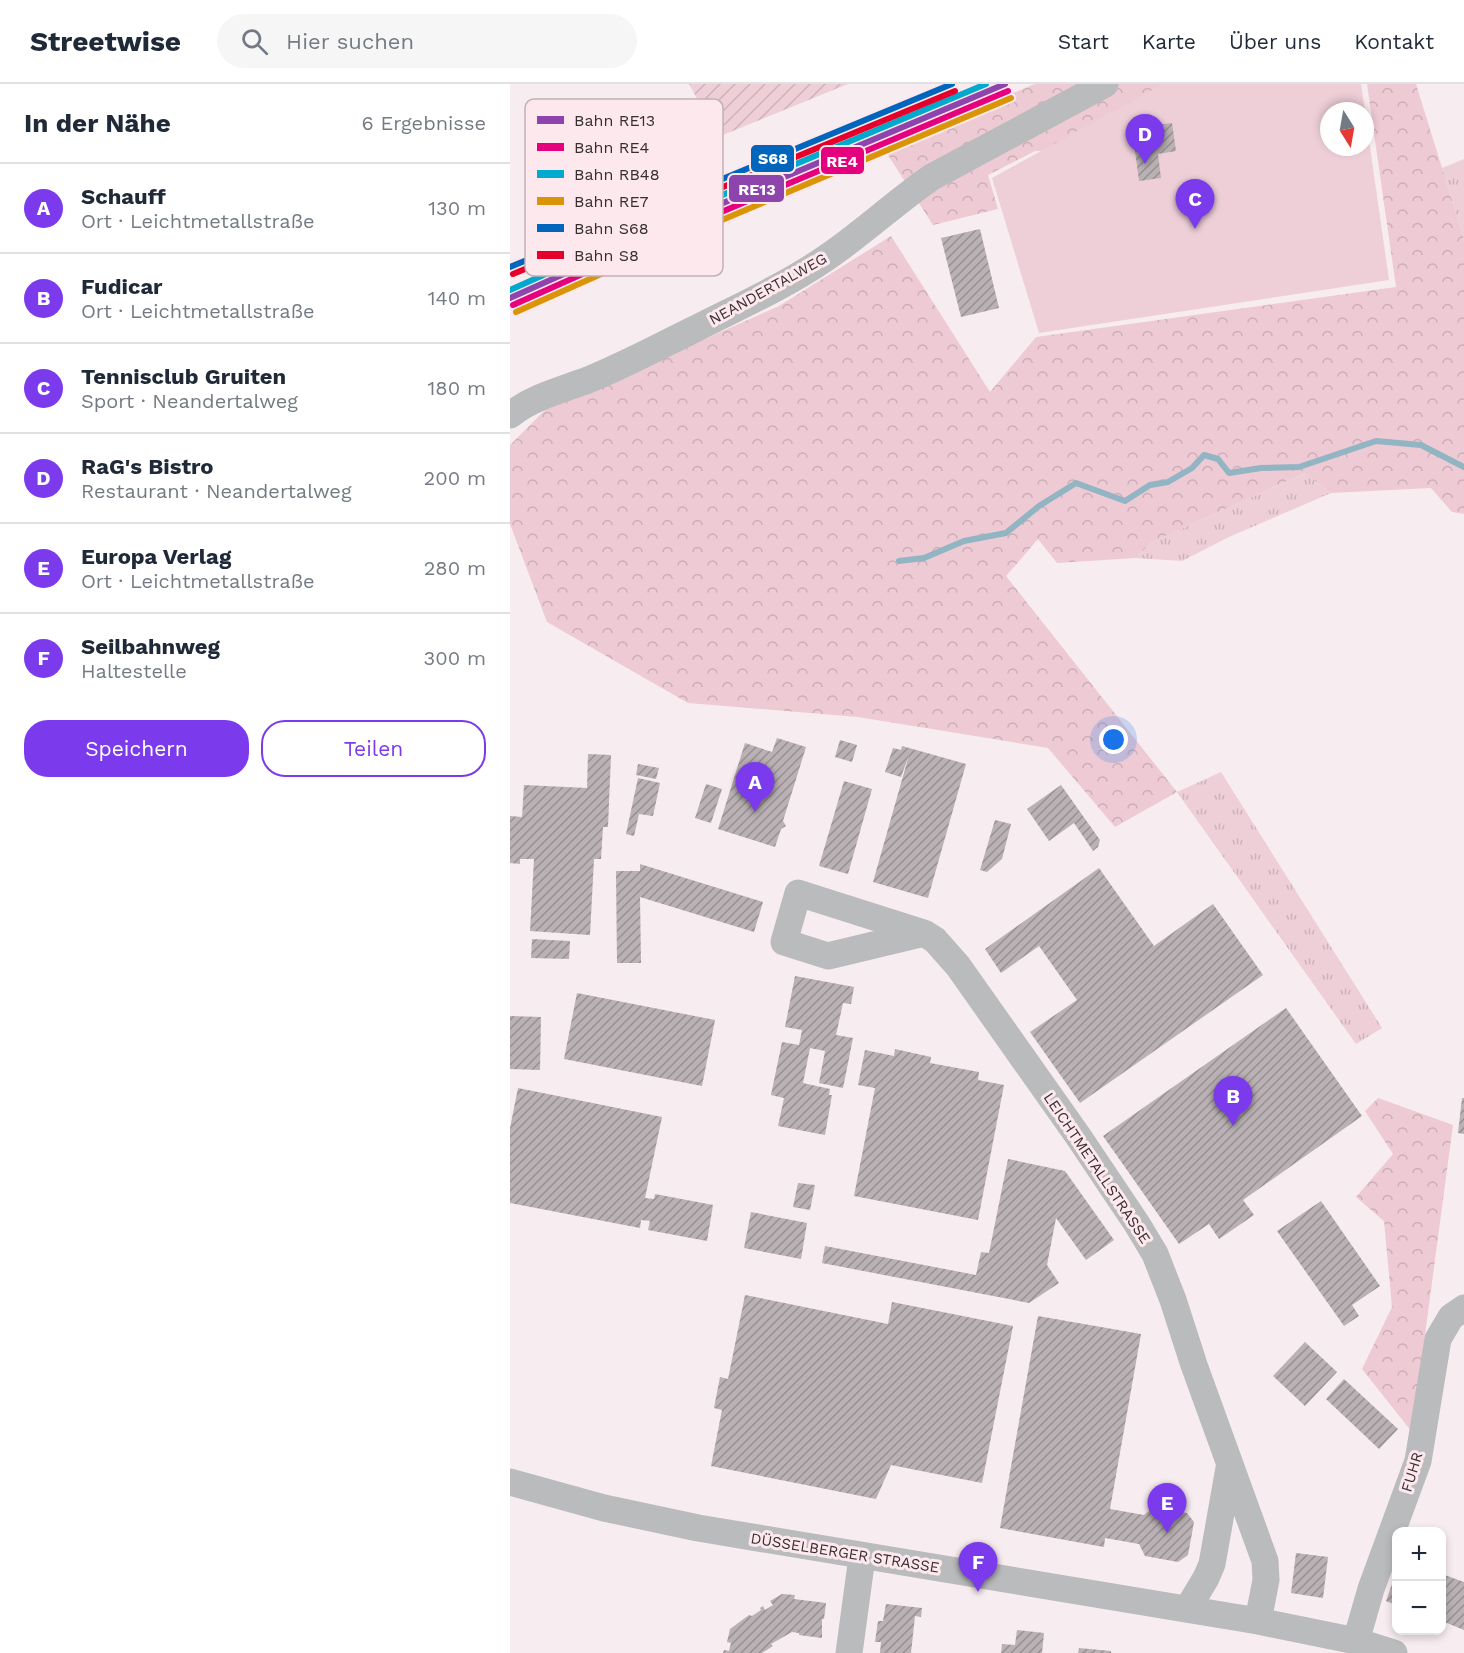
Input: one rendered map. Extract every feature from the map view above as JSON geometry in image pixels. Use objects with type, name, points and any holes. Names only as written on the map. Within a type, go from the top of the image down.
[{"type":"street","name":"NEANDERTALWEG","points":[[510,415],[524,405],[554,391],[587,380],[633,360],[784,283],[824,260],[908,193],[932,177],[1105,84]]},
{"type":"street","name":"LEICHTMETALLSTRASSE","points":[[924,933],[935,940],[958,966],[1078,1136],[1148,1241],[1173,1300],[1229,1467],[1265,1561],[1266,1580],[1258,1621]]},
{"type":"street","name":"FUHR","points":[[1356,1641],[1371,1589],[1418,1461],[1438,1339],[1451,1317],[1464,1308]]},
{"type":"street","name":"LEICHTMETALLSTRASSE","points":[[1188,1608],[1212,1564],[1229,1467]]},
{"type":"street","name":"DÜSSELBERGER STRASSE","points":[[510,1482],[604,1508],[698,1528],[862,1557],[1188,1608],[1356,1641],[1394,1653]]},
{"type":"street","points":[[849,1653],[862,1557]]},
{"type":"green space","points":[[689,84],[848,84],[723,135],[723,99],[697,99]]},
{"type":"green space","points":[[1035,84],[1179,84],[1079,152],[1035,151],[988,175],[998,209],[933,225],[886,152],[981,106]]},
{"type":"green space","points":[[1163,84],[1361,84],[1364,102],[1320,102],[1320,156],[1371,156],[1389,280],[1039,333],[992,178]]},
{"type":"green space","points":[[1367,84],[1416,84],[1464,239],[1464,514],[1452,512],[1431,488],[1331,493],[1305,473],[1152,542],[1135,558],[1057,563],[1038,539],[1006,576],[1177,792],[1115,827],[1048,748],[858,717],[688,703],[547,622],[510,524],[510,445],[545,410],[779,306],[891,236],[990,392],[1036,337],[1396,287],[1374,133],[1374,102],[1370,102]]},
{"type":"green space","points":[[1464,159],[1464,239],[1442,168]]},
{"type":"green space","points":[[1305,473],[1331,493],[1229,537],[1182,561],[1135,558],[1152,542]]},
{"type":"green space","points":[[1221,772],[1382,1028],[1356,1044],[1177,792]]},
{"type":"green space","points":[[1378,1098],[1453,1125],[1412,1432],[1362,1369],[1392,1307],[1384,1221],[1356,1197],[1393,1154],[1365,1111]]},
{"type":"building","points":[[1172,123],[1176,151],[1158,154],[1161,178],[1139,181],[1132,128]]},
{"type":"building","points":[[980,229],[999,308],[961,317],[941,238]]},
{"type":"building","points":[[777,738],[806,747],[783,821],[786,826],[781,829],[775,847],[718,829],[745,743],[772,752]]},
{"type":"building","points":[[840,740],[857,745],[852,762],[835,757]]},
{"type":"building","points":[[902,746],[966,764],[928,898],[873,882],[909,755],[901,777],[885,772],[893,748],[901,750]]},
{"type":"building","points":[[588,754],[611,755],[608,827],[603,827],[601,859],[594,859],[590,935],[530,931],[534,859],[520,859],[520,864],[510,863],[510,816],[522,817],[524,785],[587,788]]},
{"type":"building","points":[[638,764],[659,768],[656,779],[636,775]]},
{"type":"building","points":[[638,778],[660,783],[653,816],[639,814],[634,836],[626,834]]},
{"type":"building","points":[[844,781],[872,789],[848,874],[819,866]]},
{"type":"building","points":[[706,784],[722,789],[711,823],[695,818]]},
{"type":"building","points":[[1061,785],[1100,840],[1098,847],[1093,851],[1074,823],[1049,841],[1027,809]]},
{"type":"building","points":[[995,820],[1011,824],[1002,859],[987,872],[980,870]]},
{"type":"building","points":[[640,864],[763,902],[754,932],[640,897],[641,963],[617,963],[616,871],[640,871]]},
{"type":"building","points":[[1099,868],[1154,946],[1213,904],[1263,975],[1080,1103],[1030,1032],[1077,1000],[1039,946],[1001,973],[985,949]]},
{"type":"building","points":[[532,939],[570,941],[569,959],[531,958]]},
{"type":"building","points":[[795,976],[854,987],[851,1004],[843,1003],[836,1035],[853,1038],[843,1088],[819,1083],[825,1051],[810,1048],[803,1083],[830,1089],[829,1095],[832,1095],[825,1135],[778,1126],[784,1098],[771,1095],[782,1042],[799,1045],[802,1030],[785,1027]]},
{"type":"building","points":[[577,993],[715,1020],[702,1086],[564,1059]]},
{"type":"building","points":[[1286,1008],[1362,1116],[1243,1200],[1254,1215],[1219,1239],[1209,1224],[1179,1244],[1103,1136]]},
{"type":"building","points":[[510,1016],[541,1017],[540,1070],[510,1069]]},
{"type":"building","points":[[895,1049],[931,1057],[930,1063],[979,1072],[978,1080],[1004,1085],[978,1220],[854,1196],[875,1088],[858,1085],[865,1050],[894,1056]]},
{"type":"building","points":[[518,1088],[662,1117],[645,1198],[654,1199],[655,1194],[713,1205],[707,1241],[648,1230],[650,1221],[641,1220],[640,1228],[510,1203],[510,1128]]},
{"type":"building","points":[[1462,1098],[1464,1098],[1464,1134],[1458,1133]]},
{"type":"building","points":[[1008,1159],[1065,1171],[1114,1240],[1086,1260],[1056,1218],[1047,1265],[1059,1283],[1029,1303],[822,1263],[825,1246],[976,1275],[981,1252],[989,1253]]},
{"type":"building","points":[[798,1183],[815,1185],[810,1210],[793,1207]]},
{"type":"building","points":[[1321,1201],[1380,1286],[1352,1305],[1359,1316],[1344,1326],[1277,1231]]},
{"type":"building","points":[[751,1212],[807,1223],[801,1259],[744,1248]]},
{"type":"building","points":[[745,1295],[888,1324],[892,1302],[1013,1326],[982,1483],[891,1465],[876,1499],[711,1466],[722,1410],[714,1408],[720,1377],[728,1379]]},
{"type":"building","points":[[1038,1316],[1141,1334],[1110,1509],[1144,1515],[1154,1507],[1187,1513],[1194,1522],[1188,1555],[1178,1562],[1145,1556],[1139,1544],[1105,1538],[1104,1547],[1000,1528]]},
{"type":"building","points":[[1305,1342],[1337,1372],[1305,1406],[1273,1376]]},
{"type":"building","points":[[1344,1379],[1398,1429],[1379,1449],[1326,1399]]},
{"type":"building","points":[[1296,1553],[1328,1557],[1323,1598],[1291,1593]]},
{"type":"building","points":[[1446,1575],[1464,1582],[1464,1630],[1446,1623]]},
{"type":"building","points":[[1392,1584],[1392,1603],[1386,1601]]},
{"type":"building","points":[[782,1594],[795,1595],[794,1599],[826,1603],[824,1619],[822,1619],[822,1638],[792,1632],[771,1644],[773,1646],[762,1653],[723,1653],[724,1650],[729,1651],[731,1643],[727,1642],[730,1629],[749,1615],[752,1616],[761,1610],[763,1606],[765,1610],[773,1605],[770,1601]]},
{"type":"building","points":[[886,1604],[922,1608],[921,1617],[915,1616],[911,1653],[880,1653],[881,1642],[875,1642],[878,1621],[883,1621]]},
{"type":"building","points":[[1017,1630],[1044,1633],[1042,1653],[1001,1653],[1002,1644],[1015,1645]]},
{"type":"building","points":[[1079,1648],[1111,1651],[1111,1653],[1078,1653]]},
{"type":"waterway","points":[[899,561],[924,558],[964,541],[1006,533],[1039,506],[1076,483],[1125,501],[1150,485],[1168,482],[1192,468],[1204,455],[1218,459],[1229,473],[1261,468],[1299,467],[1376,441],[1421,445],[1464,467]]},
{"type":"rail line","name":"S68","points":[[723,179],[952,84]]},
{"type":"rail line","name":"RB48","points":[[723,195],[986,84]]},
{"type":"rail line","name":"RE13","points":[[723,203],[1005,84]]},
{"type":"rail line","name":"S8","points":[[723,187],[955,91]]},
{"type":"rail line","name":"RE4","points":[[723,211],[1008,91]]},
{"type":"rail line","name":"RE7","points":[[723,220],[1011,98]]},
{"type":"rail line","name":"S68","points":[[510,267],[525,261]]},
{"type":"rail line","name":"S8","points":[[513,274],[525,269]]},
{"type":"rail line","name":"RB48","points":[[510,290],[541,276]]},
{"type":"rail line","name":"RE13","points":[[510,298],[559,276]]},
{"type":"rail line","name":"RE4","points":[[513,305],[578,276]]},
{"type":"rail line","name":"RE7","points":[[516,312],[597,276]]},
{"type":"place","name":"RaG's Bistro","points":[[1145,164]]},
{"type":"place","name":"Tennisclub Gruiten","points":[[1195,229]]},
{"type":"place","name":"Schauff","points":[[755,812]]},
{"type":"place","name":"Fudicar","points":[[1233,1126]]},
{"type":"place","name":"Europa Verlag","points":[[1167,1533]]},
{"type":"place","name":"Seilbahnweg","points":[[978,1592]]}]
